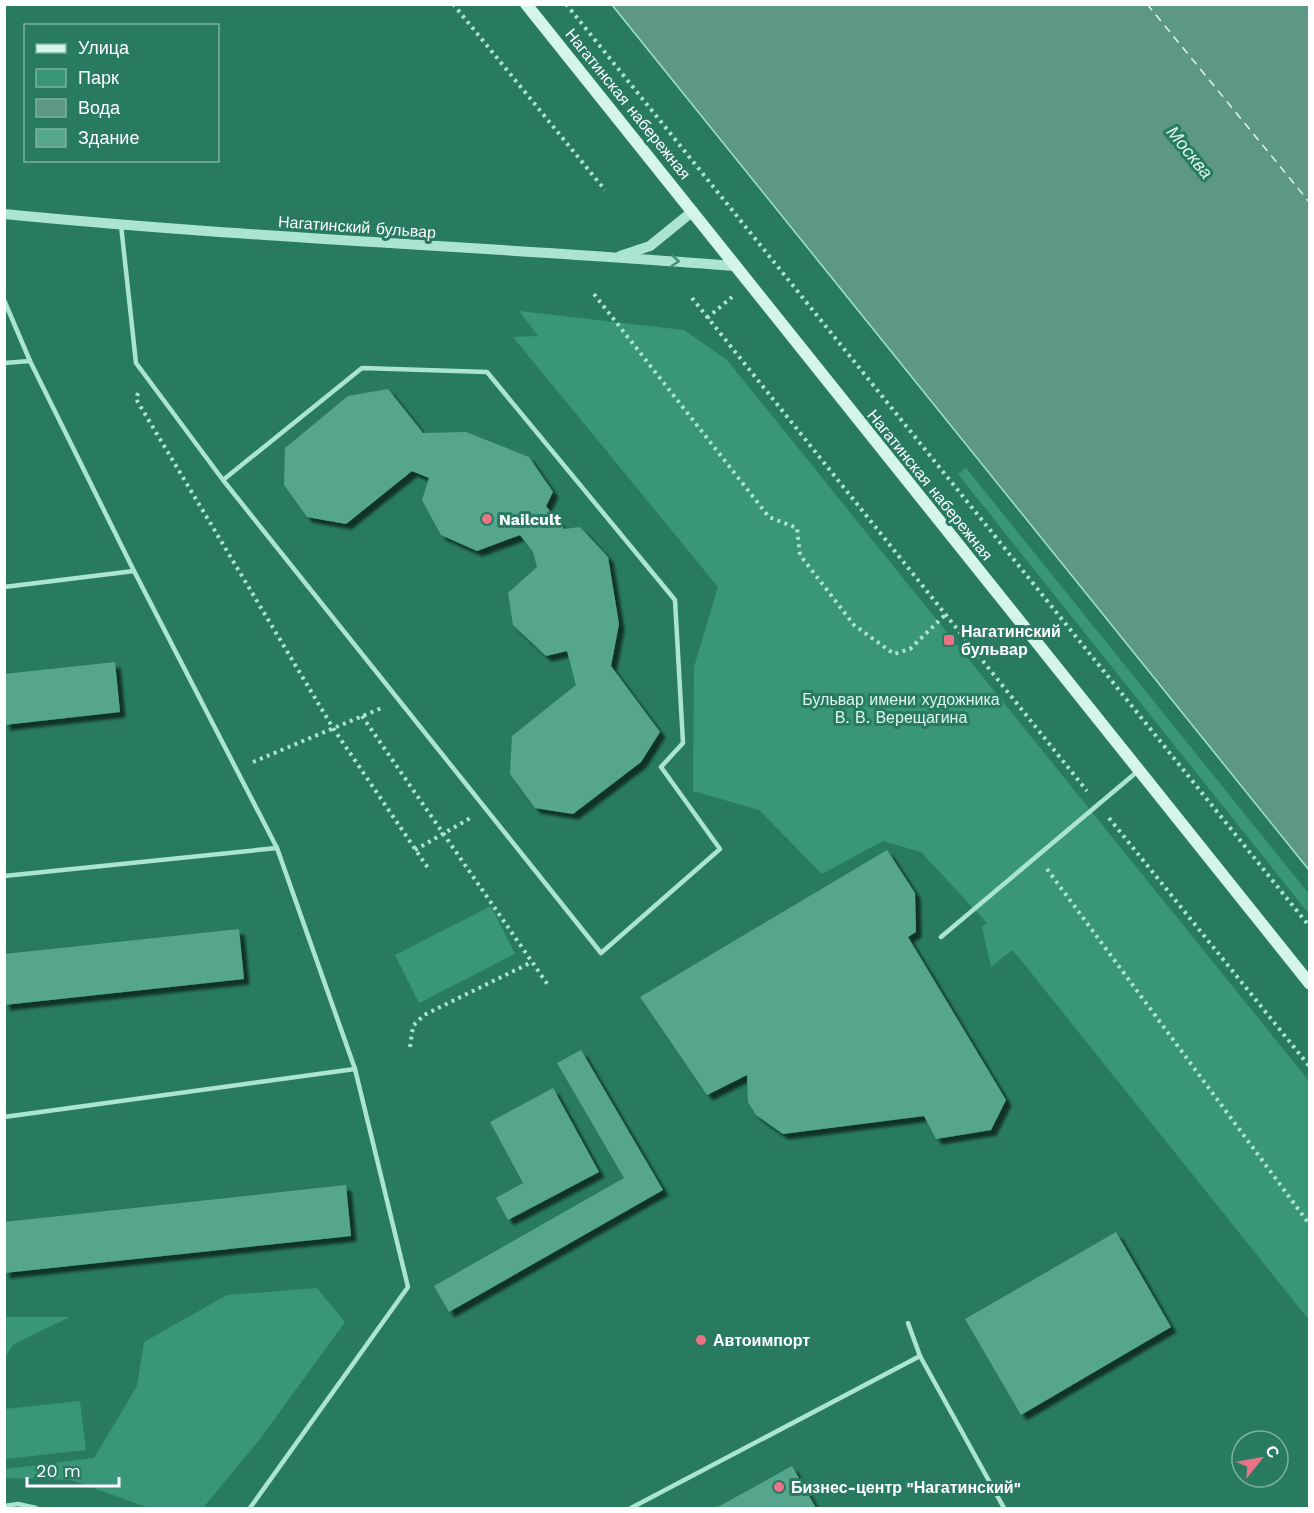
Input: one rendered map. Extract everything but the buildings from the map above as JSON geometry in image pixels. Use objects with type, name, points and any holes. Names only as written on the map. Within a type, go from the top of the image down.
[{"type":"main road","name":"Нагатинская набережная","points":[[526,4],[1310,984]]},
{"type":"street","name":"Нагатинский бульвар","points":[[4,214],[121,225],[616,258],[650,246],[693,211]]},
{"type":"street","points":[[616,258],[735,266]]},
{"type":"lane","points":[[121,225],[136,363],[223,480],[601,952],[720,849],[661,767],[683,743],[675,600],[487,372],[362,368],[223,480]]},
{"type":"lane","points":[[4,300],[30,361],[134,571],[277,848],[355,1069],[408,1287],[250,1509]]},
{"type":"lane","points":[[4,363],[30,361]]},
{"type":"lane","points":[[4,587],[134,571]]},
{"type":"lane","points":[[941,937],[1138,771]]},
{"type":"lane","points":[[4,876],[277,848]]},
{"type":"lane","points":[[4,1117],[355,1069]]},
{"type":"lane","points":[[908,1323],[920,1356],[1004,1509]]},
{"type":"lane","points":[[631,1509],[920,1356]]},
{"type":"lane","points":[[4,1506],[18,1503],[36,1509]]},
{"type":"path","points":[[453,4],[604,190]]},
{"type":"path","points":[[566,4],[1310,927]]},
{"type":"path","points":[[594,294],[769,517],[797,528],[800,555],[854,625],[894,654],[910,649],[945,615]]},
{"type":"path","points":[[692,298],[1310,1067]]},
{"type":"path","points":[[144,373],[136,399],[333,728],[430,871]]},
{"type":"path","points":[[236,770],[399,700]]},
{"type":"path","points":[[362,716],[548,986]]},
{"type":"path","points":[[415,849],[487,809]]},
{"type":"path","points":[[1040,853],[1047,870],[1310,1225]]},
{"type":"path","points":[[410,1047],[413,1026],[424,1015],[532,962]]},
{"type":"green space","name":"Бульвар имени художника В. В. Верещагина","points":[[519,311],[684,330],[727,360],[1309,1081],[1309,1320],[1012,950],[991,967],[982,927],[987,923],[921,852],[883,841],[822,874],[759,810],[693,791],[694,667],[718,587],[513,337],[538,336]]},
{"type":"green space","points":[[966,468],[1309,894],[1309,914],[958,474]]},
{"type":"green space","points":[[491,906],[515,954],[419,1003],[395,955]]},
{"type":"green space","points":[[317,1288],[345,1322],[260,1439],[203,1508],[149,1508],[71,1480],[5,1478],[5,1469],[94,1458],[137,1386],[144,1342],[227,1295]]},
{"type":"green space","points":[[5,1317],[70,1317],[14,1344],[5,1357]]},
{"type":"green space","points":[[80,1401],[86,1450],[5,1459],[5,1409]]},
{"type":"water","name":"Москва","points":[[612,5],[1309,5],[1309,870]]},
{"type":"ferry route","points":[[1147,4],[1310,203]]},
{"type":"place","name":"Nailcult","points":[[487,519]]},
{"type":"place","name":"Нагатинский бульвар","points":[[949,640]]},
{"type":"place","name":"Автоимпорт","points":[[701,1340]]},
{"type":"place","name":"Бизнес-центр \"Нагатинский\"","points":[[779,1487]]}]
